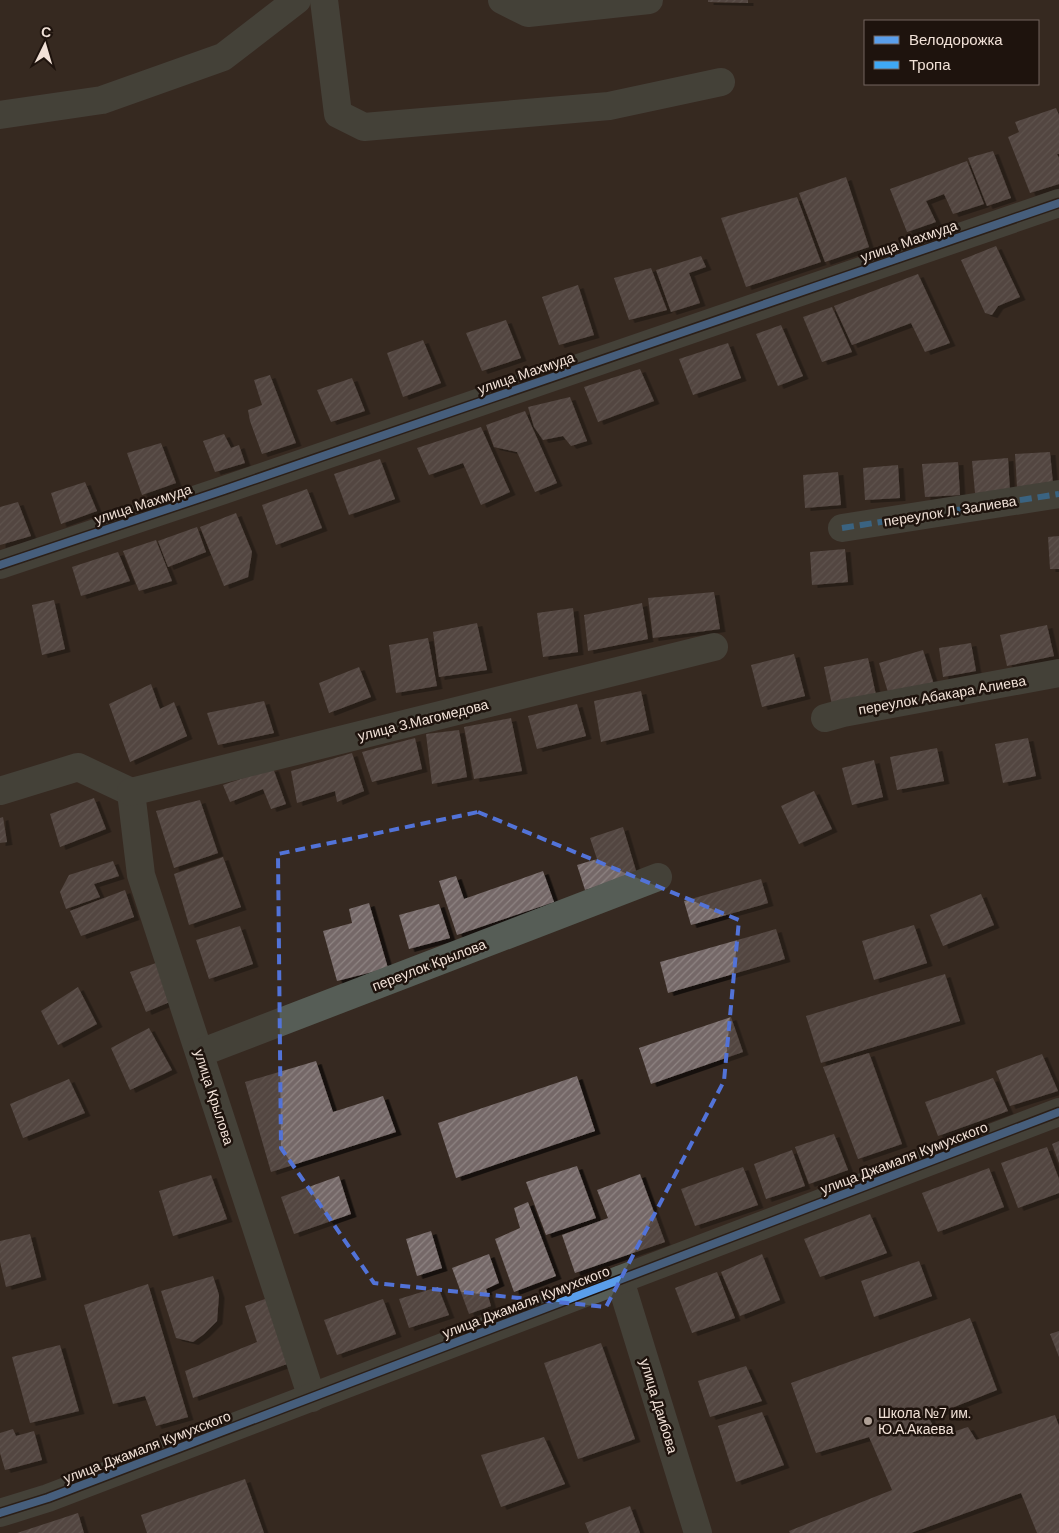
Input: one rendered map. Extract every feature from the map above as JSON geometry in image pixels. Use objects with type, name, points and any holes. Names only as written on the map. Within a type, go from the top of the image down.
[{"type":"street","points":[[0,115],[102,100],[223,57],[297,0]]},
{"type":"street","points":[[324,0],[338,114],[364,127],[609,106],[720,82]]},
{"type":"street","points":[[502,0],[528,13],[649,0]]},
{"type":"street","name":"улица Махмуда","points":[[0,565],[1059,203]]},
{"type":"street","name":"переулок Л. Залиева","points":[[842,528],[1059,494]]},
{"type":"street","name":"улица З.Магомедова","points":[[131,792],[714,647]]},
{"type":"street","name":"переулок Абакара Алиева","points":[[825,718],[843,713],[1059,673]]},
{"type":"street","points":[[0,791],[78,767],[131,792]]},
{"type":"street","name":"улица Крылова","points":[[131,792],[141,874],[312,1398]]},
{"type":"street","name":"переулок Крылова","points":[[200,1053],[658,877]]},
{"type":"street","name":"улица Джамаля Кумухского","points":[[0,1513],[48,1498],[1059,1112]]},
{"type":"street","name":"улица Даибова","points":[[620,1280],[698,1533]]},
{"type":"highlighted area","points":[[478,812],[739,920],[724,1081],[606,1307],[374,1283],[281,1148],[278,854]]},
{"type":"building","points":[[708,0],[748,0],[748,3],[708,2]]},
{"type":"building","points":[[1056,108],[1059,115],[1059,154],[1057,154],[1059,158],[1059,184],[1030,193],[1008,137],[1019,132],[1015,122]]},
{"type":"building","points":[[993,151],[1011,198],[987,206],[968,158]]},
{"type":"building","points":[[967,161],[984,204],[953,214],[944,194],[926,201],[936,222],[907,232],[890,189]]},
{"type":"building","points":[[846,177],[869,247],[825,262],[799,193]]},
{"type":"building","points":[[797,197],[821,262],[746,287],[721,218]]},
{"type":"building","points":[[996,246],[1020,297],[998,306],[992,315],[985,313],[961,260]]},
{"type":"building","points":[[701,256],[706,267],[689,273],[700,303],[671,312],[656,270]]},
{"type":"building","points":[[651,268],[667,310],[629,320],[614,278]]},
{"type":"building","points":[[918,274],[950,343],[925,352],[911,323],[852,345],[834,306]]},
{"type":"building","points":[[578,285],[594,335],[559,345],[542,297]]},
{"type":"building","points":[[832,307],[852,352],[822,362],[803,317]]},
{"type":"building","points":[[506,320],[521,358],[482,371],[466,333]]},
{"type":"building","points":[[781,325],[803,376],[778,386],[756,334]]},
{"type":"building","points":[[423,340],[441,383],[403,397],[387,353]]},
{"type":"building","points":[[728,343],[741,378],[693,395],[679,359]]},
{"type":"building","points":[[640,369],[654,401],[598,422],[584,387]]},
{"type":"building","points":[[270,375],[296,443],[262,454],[248,410],[262,405],[254,380]]},
{"type":"building","points":[[352,378],[365,411],[331,422],[317,390]]},
{"type":"building","points":[[570,397],[587,441],[571,446],[563,436],[543,440],[534,427],[528,407]]},
{"type":"building","points":[[525,411],[557,483],[535,492],[517,452],[494,447],[486,425]]},
{"type":"building","points":[[481,427],[510,492],[481,505],[463,463],[429,475],[417,448]]},
{"type":"building","points":[[224,434],[231,448],[239,445],[245,463],[215,472],[203,441]]},
{"type":"building","points":[[161,443],[176,483],[142,495],[127,453]]},
{"type":"building","points":[[1050,452],[1053,484],[1017,487],[1015,454]]},
{"type":"building","points":[[1008,458],[1010,491],[975,493],[972,461]]},
{"type":"building","points":[[380,459],[395,499],[349,515],[334,474]]},
{"type":"building","points":[[958,462],[960,495],[925,497],[922,464]]},
{"type":"building","points":[[898,465],[900,498],[865,500],[863,468]]},
{"type":"building","points":[[838,472],[841,505],[805,508],[803,475]]},
{"type":"building","points":[[85,482],[97,511],[61,524],[51,493]]},
{"type":"building","points":[[307,489],[322,528],[276,545],[262,505]]},
{"type":"building","points":[[18,502],[31,536],[0,545],[0,507]]},
{"type":"building","points":[[236,513],[252,552],[248,577],[224,586],[200,527]]},
{"type":"building","points":[[197,527],[206,552],[168,567],[158,541]]},
{"type":"building","points":[[1059,536],[1059,569],[1050,569],[1048,537]]},
{"type":"building","points":[[156,540],[172,581],[139,591],[123,551]]},
{"type":"building","points":[[845,549],[848,582],[812,585],[810,552]]},
{"type":"building","points":[[118,552],[130,581],[81,596],[72,567]]},
{"type":"building","points":[[714,592],[720,629],[653,638],[648,598]]},
{"type":"building","points":[[54,600],[65,649],[42,655],[32,605]]},
{"type":"building","points":[[642,603],[648,639],[588,651],[584,615]]},
{"type":"building","points":[[573,608],[578,652],[543,657],[537,613]]},
{"type":"building","points":[[477,623],[487,670],[439,677],[433,632]]},
{"type":"building","points":[[1047,625],[1054,656],[1007,666],[1000,635]]},
{"type":"building","points":[[428,638],[437,686],[396,693],[389,645]]},
{"type":"building","points":[[971,643],[976,671],[943,677],[939,648]]},
{"type":"building","points":[[923,650],[935,688],[891,702],[879,663]]},
{"type":"building","points":[[794,654],[805,696],[762,707],[751,665]]},
{"type":"building","points":[[868,658],[876,695],[832,705],[824,667]]},
{"type":"building","points":[[359,667],[371,697],[329,713],[319,683]]},
{"type":"building","points":[[151,684],[160,709],[174,702],[187,736],[130,762],[109,704]]},
{"type":"building","points":[[641,691],[649,730],[601,742],[594,701]]},
{"type":"building","points":[[264,701],[274,733],[218,745],[207,713]]},
{"type":"building","points":[[577,704],[586,736],[537,749],[528,716]]},
{"type":"building","points":[[511,718],[522,771],[474,779],[464,727]]},
{"type":"building","points":[[459,730],[467,777],[432,784],[426,734]]},
{"type":"building","points":[[415,738],[422,769],[372,782],[362,752]]},
{"type":"building","points":[[1028,738],[1036,776],[1003,783],[995,744]]},
{"type":"building","points":[[937,748],[944,781],[897,790],[890,757]]},
{"type":"building","points":[[352,753],[364,791],[337,802],[335,791],[297,803],[291,771]]},
{"type":"building","points":[[874,760],[883,797],[852,805],[842,768]]},
{"type":"building","points":[[273,768],[286,804],[271,809],[263,789],[230,802],[223,785]]},
{"type":"building","points":[[814,791],[832,829],[799,844],[781,806]]},
{"type":"building","points":[[94,798],[106,829],[60,847],[50,814]]},
{"type":"building","points":[[200,800],[218,853],[174,868],[156,811]]},
{"type":"building","points":[[3,817],[7,842],[0,843],[0,818]]},
{"type":"building","points":[[623,827],[637,874],[585,890],[577,865],[597,859],[590,838]]},
{"type":"building","points":[[223,857],[241,907],[189,925],[174,874]]},
{"type":"building","points":[[113,861],[119,876],[94,884],[100,897],[66,909],[60,892],[69,875]]},
{"type":"building","points":[[543,871],[554,902],[457,935],[439,881],[456,876],[464,899]]},
{"type":"building","points":[[761,879],[768,903],[691,925],[684,901]]},
{"type":"building","points":[[125,890],[134,917],[81,936],[70,911]]},
{"type":"building","points":[[981,894],[994,925],[943,946],[930,915]]},
{"type":"building","points":[[369,903],[388,968],[337,981],[323,931],[352,923],[349,909]]},
{"type":"building","points":[[439,904],[450,938],[409,949],[399,915]]},
{"type":"building","points":[[914,925],[927,963],[874,980],[862,941]]},
{"type":"building","points":[[240,926],[253,964],[209,979],[196,940]]},
{"type":"building","points":[[776,929],[785,959],[668,993],[660,962]]},
{"type":"building","points":[[159,962],[172,1001],[146,1012],[130,972]]},
{"type":"building","points":[[945,974],[960,1021],[821,1063],[806,1016]]},
{"type":"building","points":[[78,987],[97,1024],[58,1045],[41,1011]]},
{"type":"building","points":[[731,1017],[743,1052],[651,1084],[639,1048]]},
{"type":"building","points":[[149,1028],[172,1070],[130,1090],[111,1048]]},
{"type":"building","points":[[869,1053],[902,1144],[858,1159],[823,1067]]},
{"type":"building","points":[[1042,1054],[1058,1091],[1010,1106],[996,1071]]},
{"type":"building","points":[[316,1061],[333,1112],[383,1096],[396,1132],[271,1172],[245,1082]]},
{"type":"building","points":[[577,1076],[595,1131],[456,1178],[438,1123]]},
{"type":"building","points":[[993,1078],[1008,1111],[938,1136],[925,1102]]},
{"type":"building","points":[[69,1079],[85,1113],[23,1138],[10,1104]]},
{"type":"building","points":[[834,1134],[848,1170],[809,1184],[795,1147]]},
{"type":"building","points":[[1059,1141],[1059,1163],[1052,1144]]},
{"type":"building","points":[[1047,1147],[1059,1179],[1059,1193],[1018,1208],[1001,1163]]},
{"type":"building","points":[[792,1150],[805,1186],[766,1199],[754,1164]]},
{"type":"building","points":[[577,1166],[596,1218],[546,1235],[526,1182]]},
{"type":"building","points":[[743,1167],[758,1205],[695,1226],[681,1189]]},
{"type":"building","points":[[989,1168],[1004,1207],[938,1232],[922,1193]]},
{"type":"building","points":[[640,1174],[665,1242],[575,1273],[562,1235],[608,1218],[597,1190]]},
{"type":"building","points":[[211,1175],[227,1219],[173,1236],[159,1191]]},
{"type":"building","points":[[339,1176],[351,1214],[294,1234],[281,1197]]},
{"type":"building","points":[[528,1202],[556,1276],[514,1292],[495,1239],[520,1228],[514,1208]]},
{"type":"building","points":[[870,1214],[887,1253],[820,1277],[804,1239]]},
{"type":"building","points":[[431,1231],[442,1268],[417,1276],[406,1239]]},
{"type":"building","points":[[30,1234],[41,1277],[6,1287],[0,1262],[0,1241]]},
{"type":"building","points":[[489,1254],[499,1283],[486,1289],[491,1306],[469,1314],[452,1268]]},
{"type":"building","points":[[762,1254],[780,1300],[740,1316],[721,1272]]},
{"type":"building","points":[[919,1261],[932,1296],[874,1317],[861,1281]]},
{"type":"building","points":[[717,1272],[735,1318],[692,1333],[675,1288]]},
{"type":"building","points":[[213,1276],[219,1295],[217,1321],[193,1342],[176,1338],[161,1291]]},
{"type":"building","points":[[148,1284],[188,1417],[156,1426],[145,1396],[113,1404],[84,1305]]},
{"type":"building","points":[[438,1287],[449,1315],[409,1328],[399,1299]]},
{"type":"building","points":[[268,1298],[287,1364],[193,1398],[185,1371],[257,1342],[245,1306]]},
{"type":"building","points":[[383,1299],[396,1334],[337,1355],[324,1320]]},
{"type":"building","name":"Школа №7 им. Ю.А.Акаева","points":[[970,1318],[997,1390],[929,1417],[937,1437],[968,1427],[976,1440],[1055,1415],[1059,1426],[1059,1533],[1037,1533],[1021,1493],[911,1533],[790,1533],[789,1531],[892,1490],[869,1437],[816,1453],[791,1383]]},
{"type":"building","points":[[1059,1331],[1059,1357],[1050,1334]]},
{"type":"building","points":[[601,1343],[635,1439],[578,1459],[544,1363]]},
{"type":"building","points":[[60,1345],[79,1411],[30,1423],[12,1357]]},
{"type":"building","points":[[746,1366],[762,1401],[710,1417],[698,1381]]},
{"type":"building","points":[[762,1412],[784,1465],[736,1482],[718,1426]]},
{"type":"building","points":[[13,1429],[16,1436],[34,1431],[42,1460],[5,1470],[0,1453],[0,1433]]},
{"type":"building","points":[[544,1437],[565,1484],[501,1507],[481,1455]]},
{"type":"building","points":[[245,1479],[264,1533],[147,1533],[141,1515]]},
{"type":"building","points":[[630,1506],[640,1533],[589,1533],[585,1523]]},
{"type":"building","points":[[78,1513],[84,1533],[17,1533]]},
{"type":"marked path","points":[[842,528],[1059,494]]},
{"type":"cycle path","points":[[0,565],[1059,203]]},
{"type":"cycle path","points":[[0,1513],[48,1498],[1059,1112]]},
{"type":"place","name":"Школа №7 им. Ю.А.Акаева","points":[[868,1421]]}]
